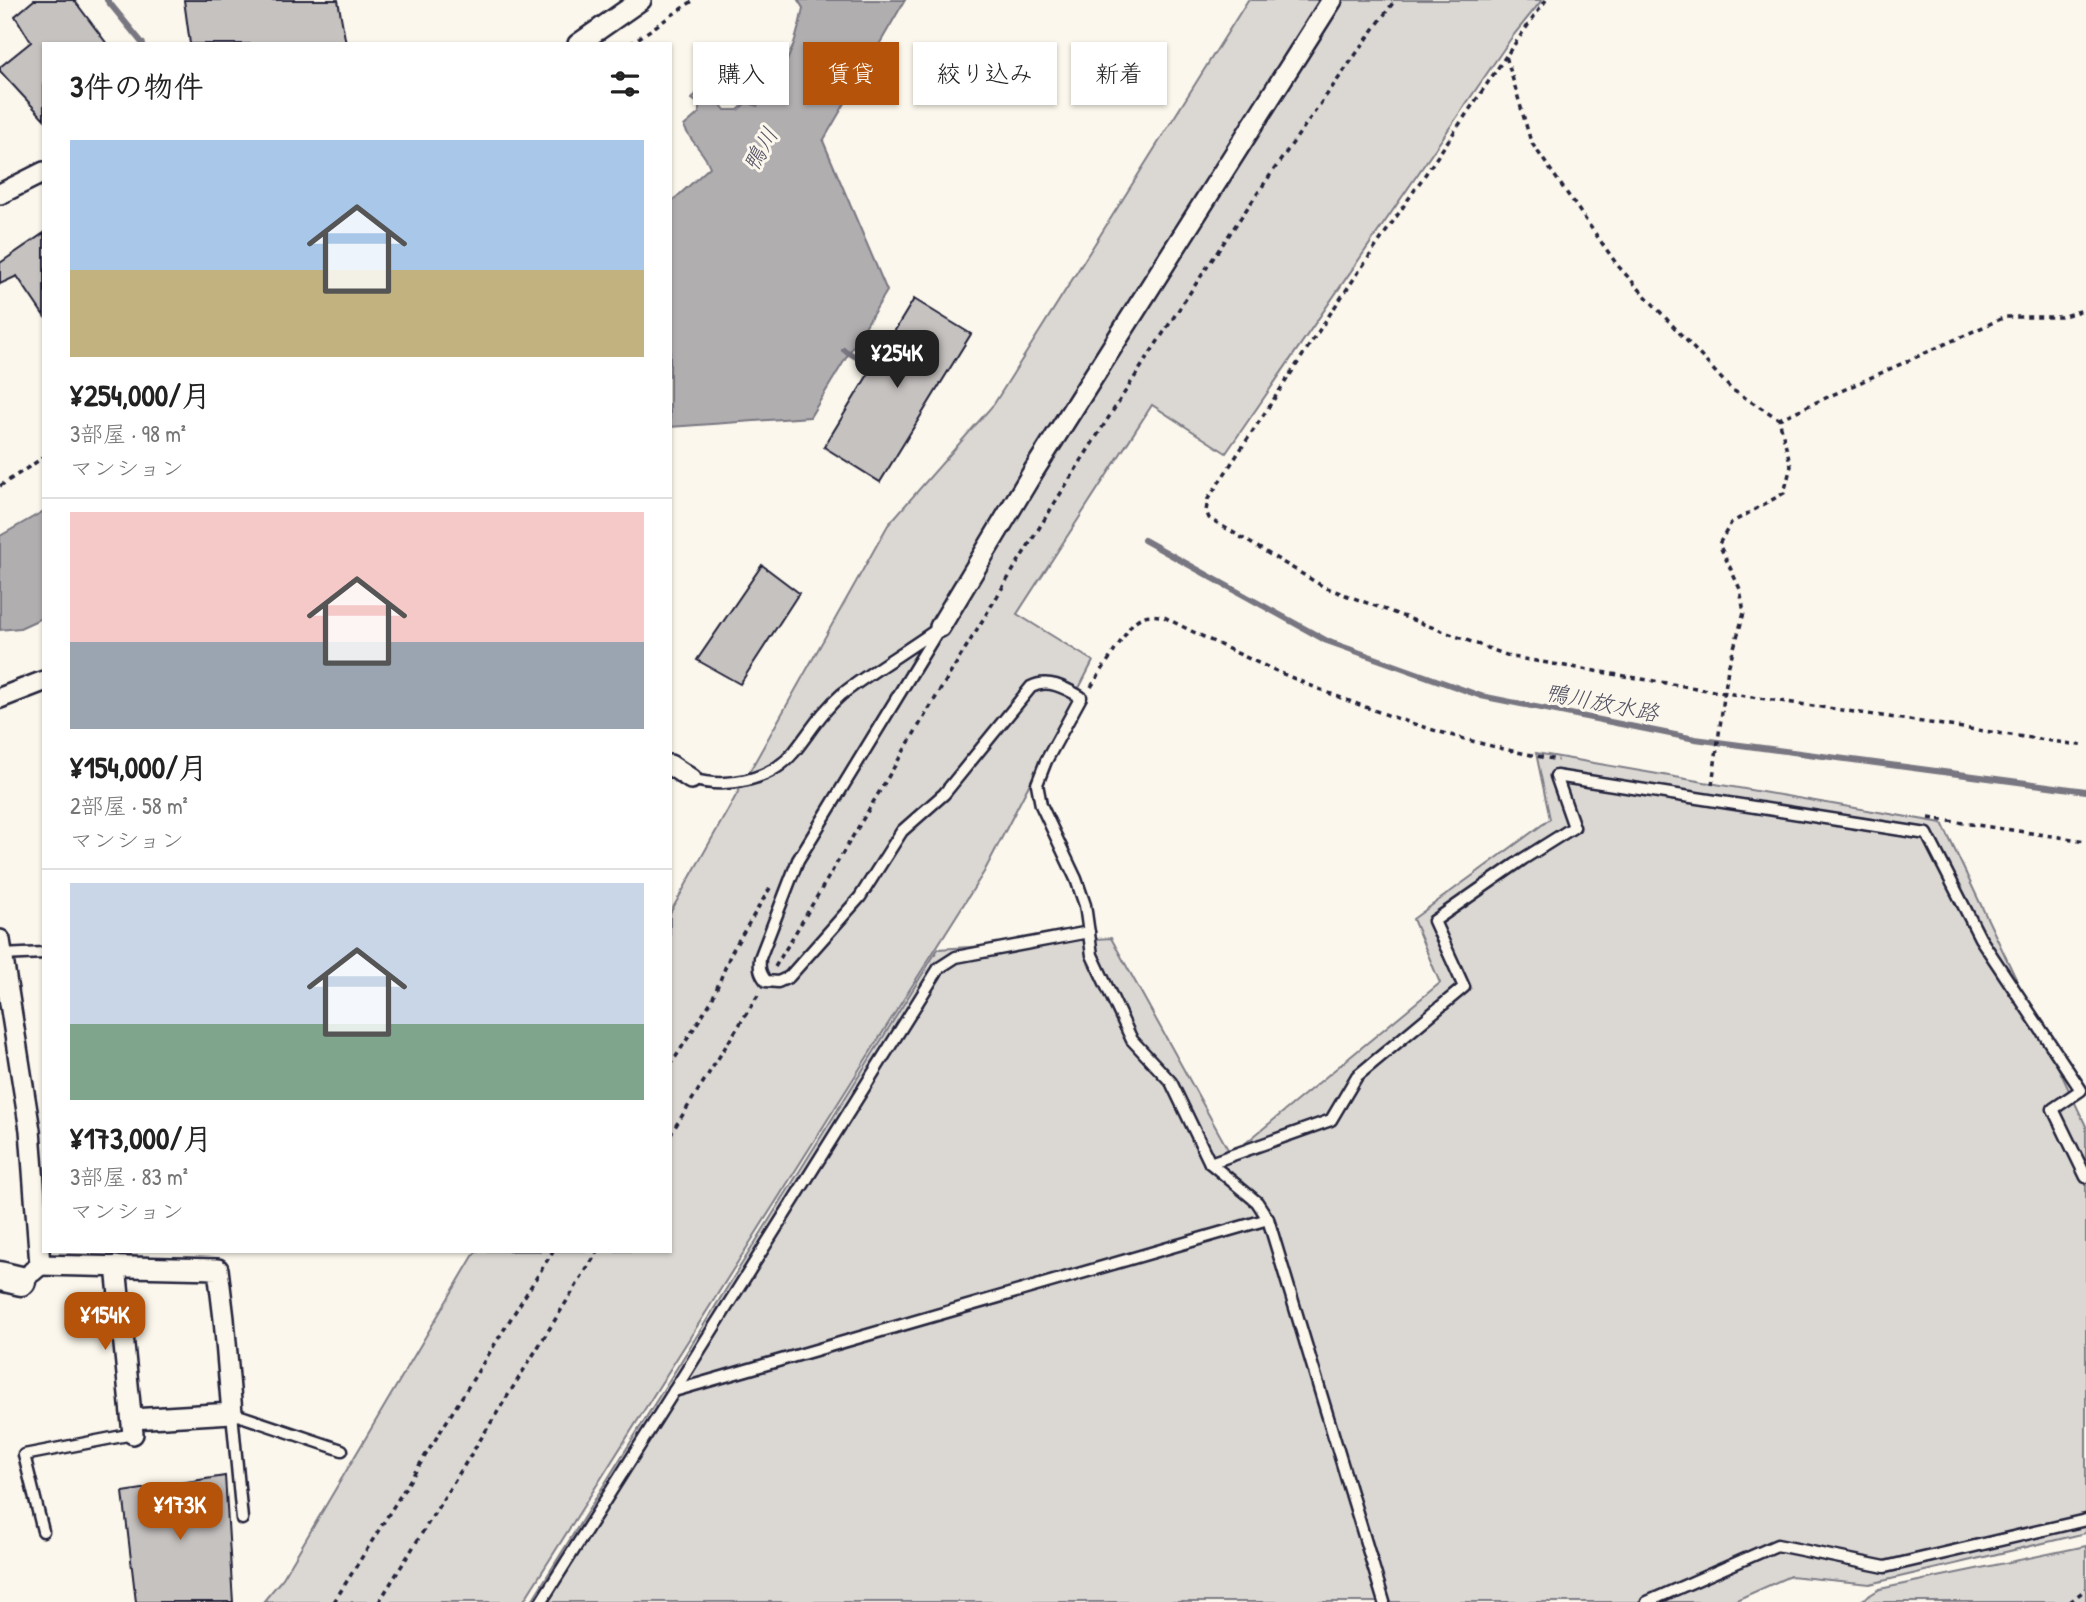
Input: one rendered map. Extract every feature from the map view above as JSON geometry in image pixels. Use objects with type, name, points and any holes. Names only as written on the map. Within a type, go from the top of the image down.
[{"type":"street","points":[[581,42],[641,0]]},
{"type":"street","points":[[940,627],[1047,449],[1332,0]]},
{"type":"street","points":[[0,194],[42,173]]},
{"type":"street","points":[[0,698],[42,682]]},
{"type":"street","points":[[672,766],[691,779]]},
{"type":"street","points":[[1,948],[30,1130],[20,1274],[116,1266],[218,1269],[232,1413],[132,1426],[116,1266]]},
{"type":"lane","points":[[691,779],[726,784],[746,780],[781,764],[793,753],[826,708],[940,627]]},
{"type":"lane","points":[[940,627],[798,860],[760,958],[759,970],[766,981],[778,982],[789,976],[860,897],[902,831],[944,794],[1031,687],[1040,682],[1053,684],[1081,697],[1046,761],[1037,784],[1041,805],[1076,879],[1085,905],[1092,955],[1132,1040],[1171,1082],[1210,1163],[1257,1202],[1268,1219],[1384,1602]]},
{"type":"lane","points":[[1210,1163],[1331,1120],[1357,1076],[1464,986],[1434,921],[1574,827],[1556,776],[1927,834],[1980,938],[2081,1090],[2053,1109],[2086,1177]]},
{"type":"lane","points":[[541,1602],[939,968],[956,957],[1089,932]]},
{"type":"lane","points":[[1,948],[42,953]]},
{"type":"lane","points":[[674,1391],[1268,1219]]},
{"type":"lane","points":[[242,1519],[232,1413],[342,1450]]},
{"type":"lane","points":[[43,1531],[23,1455],[132,1426]]},
{"type":"lane","points":[[1647,1602],[1777,1545],[1885,1567],[2086,1520]]},
{"type":"path","points":[[633,42],[694,0]]},
{"type":"path","points":[[672,1132],[1061,493],[1214,256],[1395,0]]},
{"type":"path","points":[[1546,0],[1208,499],[1206,511],[1209,518],[1324,587],[1512,657],[1725,695],[2086,746]]},
{"type":"path","points":[[1506,56],[1531,142],[1618,266],[1731,389],[1779,419],[1791,466],[1784,493],[1731,523],[1719,544],[1740,589],[1744,613],[1728,668],[1712,786]]},
{"type":"path","points":[[1779,419],[2005,317],[2061,317],[2086,309]]},
{"type":"path","points":[[0,486],[42,458]]},
{"type":"path","points":[[1081,697],[1097,680],[1132,624],[1140,617],[1154,615],[1164,617],[1236,654],[1350,701],[1481,743],[1566,762]]},
{"type":"path","points":[[1920,817],[2086,841]]},
{"type":"path","points":[[672,1063],[712,1000],[731,953],[775,879],[798,860]]},
{"type":"path","points":[[334,1602],[552,1253]]},
{"type":"path","points":[[379,1602],[597,1253]]},
{"type":"path","points":[[2070,1602],[2086,1589]]},
{"type":"shaded area","points":[[1248,0],[1542,0],[1512,37],[1226,453],[1152,405],[1017,614],[1093,661],[984,872],[523,1602],[263,1602],[283,1578],[475,1253],[672,1253],[672,909],[888,525],[994,404]]},
{"type":"shaded area","points":[[1536,753],[1942,823],[2086,1126],[2086,1533],[1870,1584],[1790,1576],[1732,1602],[531,1602],[938,949],[1111,938],[1231,1155],[1440,983],[1413,919],[1550,819]]},
{"type":"shaded area","points":[[2086,1546],[2086,1602],[1859,1602],[1880,1589]]},
{"type":"water","name":"鴨川","points":[[798,0],[905,0],[881,42],[803,42],[803,105],[844,105],[823,141],[887,291],[810,417],[672,427],[672,201],[710,167],[684,126],[699,113],[699,105],[721,105],[725,110],[738,110],[744,105],[789,105],[789,55],[803,8]]},
{"type":"water","points":[[42,512],[42,618],[20,628],[0,630],[0,536]]},
{"type":"building","points":[[34,0],[74,0],[106,42],[42,42],[42,117],[0,71],[0,67],[31,42],[15,16]]},
{"type":"building","points":[[184,0],[338,0],[346,42],[190,42]]},
{"type":"building","points":[[42,234],[42,313],[17,276],[0,284],[0,263]]},
{"type":"building","points":[[914,299],[971,334],[880,482],[824,447]]},
{"type":"building","points":[[762,565],[799,593],[740,684],[697,660]]},
{"type":"building","points":[[225,1476],[233,1602],[136,1602],[123,1492]]},
{"type":"waterway","points":[[107,0],[141,42]]},
{"type":"waterway","name":"鴨川放水路","points":[[844,350],[873,367]]},
{"type":"waterway","name":"鴨川放水路","points":[[1144,540],[1327,641],[1481,696],[1695,739],[2086,791]]}]
